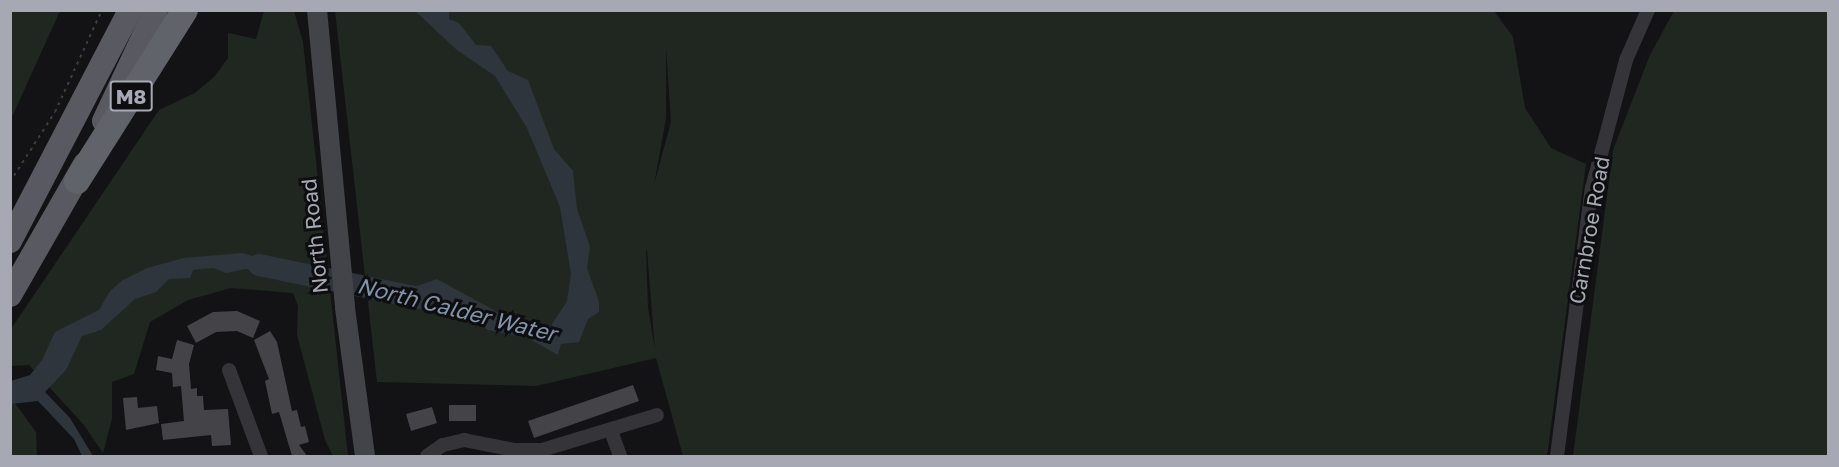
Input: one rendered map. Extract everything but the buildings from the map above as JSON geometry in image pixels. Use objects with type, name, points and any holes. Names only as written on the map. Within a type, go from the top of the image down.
[{"type":"highway","points":[[10,241],[130,10]]},
{"type":"highway","points":[[10,295],[77,181],[156,10]]},
{"type":"highway","name":"M8","points":[[77,181],[185,10]]},
{"type":"main road","name":"North Road","points":[[317,10],[345,308],[364,456]]},
{"type":"street","name":"Carnbroe Road","points":[[1557,456],[1592,188],[1626,60],[1648,10]]},
{"type":"street","points":[[229,370],[261,456],[245,456]]},
{"type":"street","points":[[427,456],[443,445],[464,440],[516,453],[542,450],[657,416]]},
{"type":"street","points":[[610,431],[620,456]]},
{"type":"path","points":[[10,182],[55,111],[102,10]]},
{"type":"shaded area","points":[[10,11],[60,11],[11,119]]},
{"type":"shaded area","points":[[264,11],[294,11],[303,42],[348,456],[333,456],[325,440],[297,335],[298,306],[293,293],[231,288],[188,300],[150,322],[134,374],[112,382],[112,419],[103,453],[84,425],[29,365],[11,366],[11,329],[159,110],[195,93],[214,77],[228,58],[228,33],[256,39]]},
{"type":"shaded area","points":[[335,11],[1494,11],[1513,37],[1525,108],[1551,148],[1586,164],[1547,456],[683,456],[656,358],[536,386],[377,382]],"holes":[[[666,47],[671,122],[654,185],[666,118]],[[647,250],[655,350],[648,307]]]},
{"type":"shaded area","points":[[1674,11],[1828,11],[1828,456],[1573,456],[1613,150],[1650,55]]},
{"type":"shaded area","points":[[10,396],[36,432],[37,456],[11,456]]},
{"type":"water","points":[[415,11],[449,11],[449,19],[459,23],[476,45],[491,46],[508,71],[528,80],[554,149],[573,171],[577,209],[590,247],[587,268],[599,302],[599,312],[588,319],[579,342],[561,344],[558,355],[528,338],[488,330],[470,318],[419,300],[389,302],[391,286],[411,288],[437,279],[497,312],[539,329],[551,326],[567,301],[571,274],[560,207],[527,128],[495,76],[457,50]]},
{"type":"water","points":[[242,253],[288,266],[285,276],[246,269],[226,273],[213,268],[193,270],[190,278],[169,279],[156,292],[135,299],[101,330],[82,336],[66,370],[45,392],[70,418],[93,456],[82,456],[74,439],[38,401],[11,404],[11,381],[30,375],[42,360],[55,332],[99,310],[110,291],[123,280],[147,268],[184,258]]},
{"type":"waterway","name":"North Calder Water","points":[[259,265],[420,298]]}]
